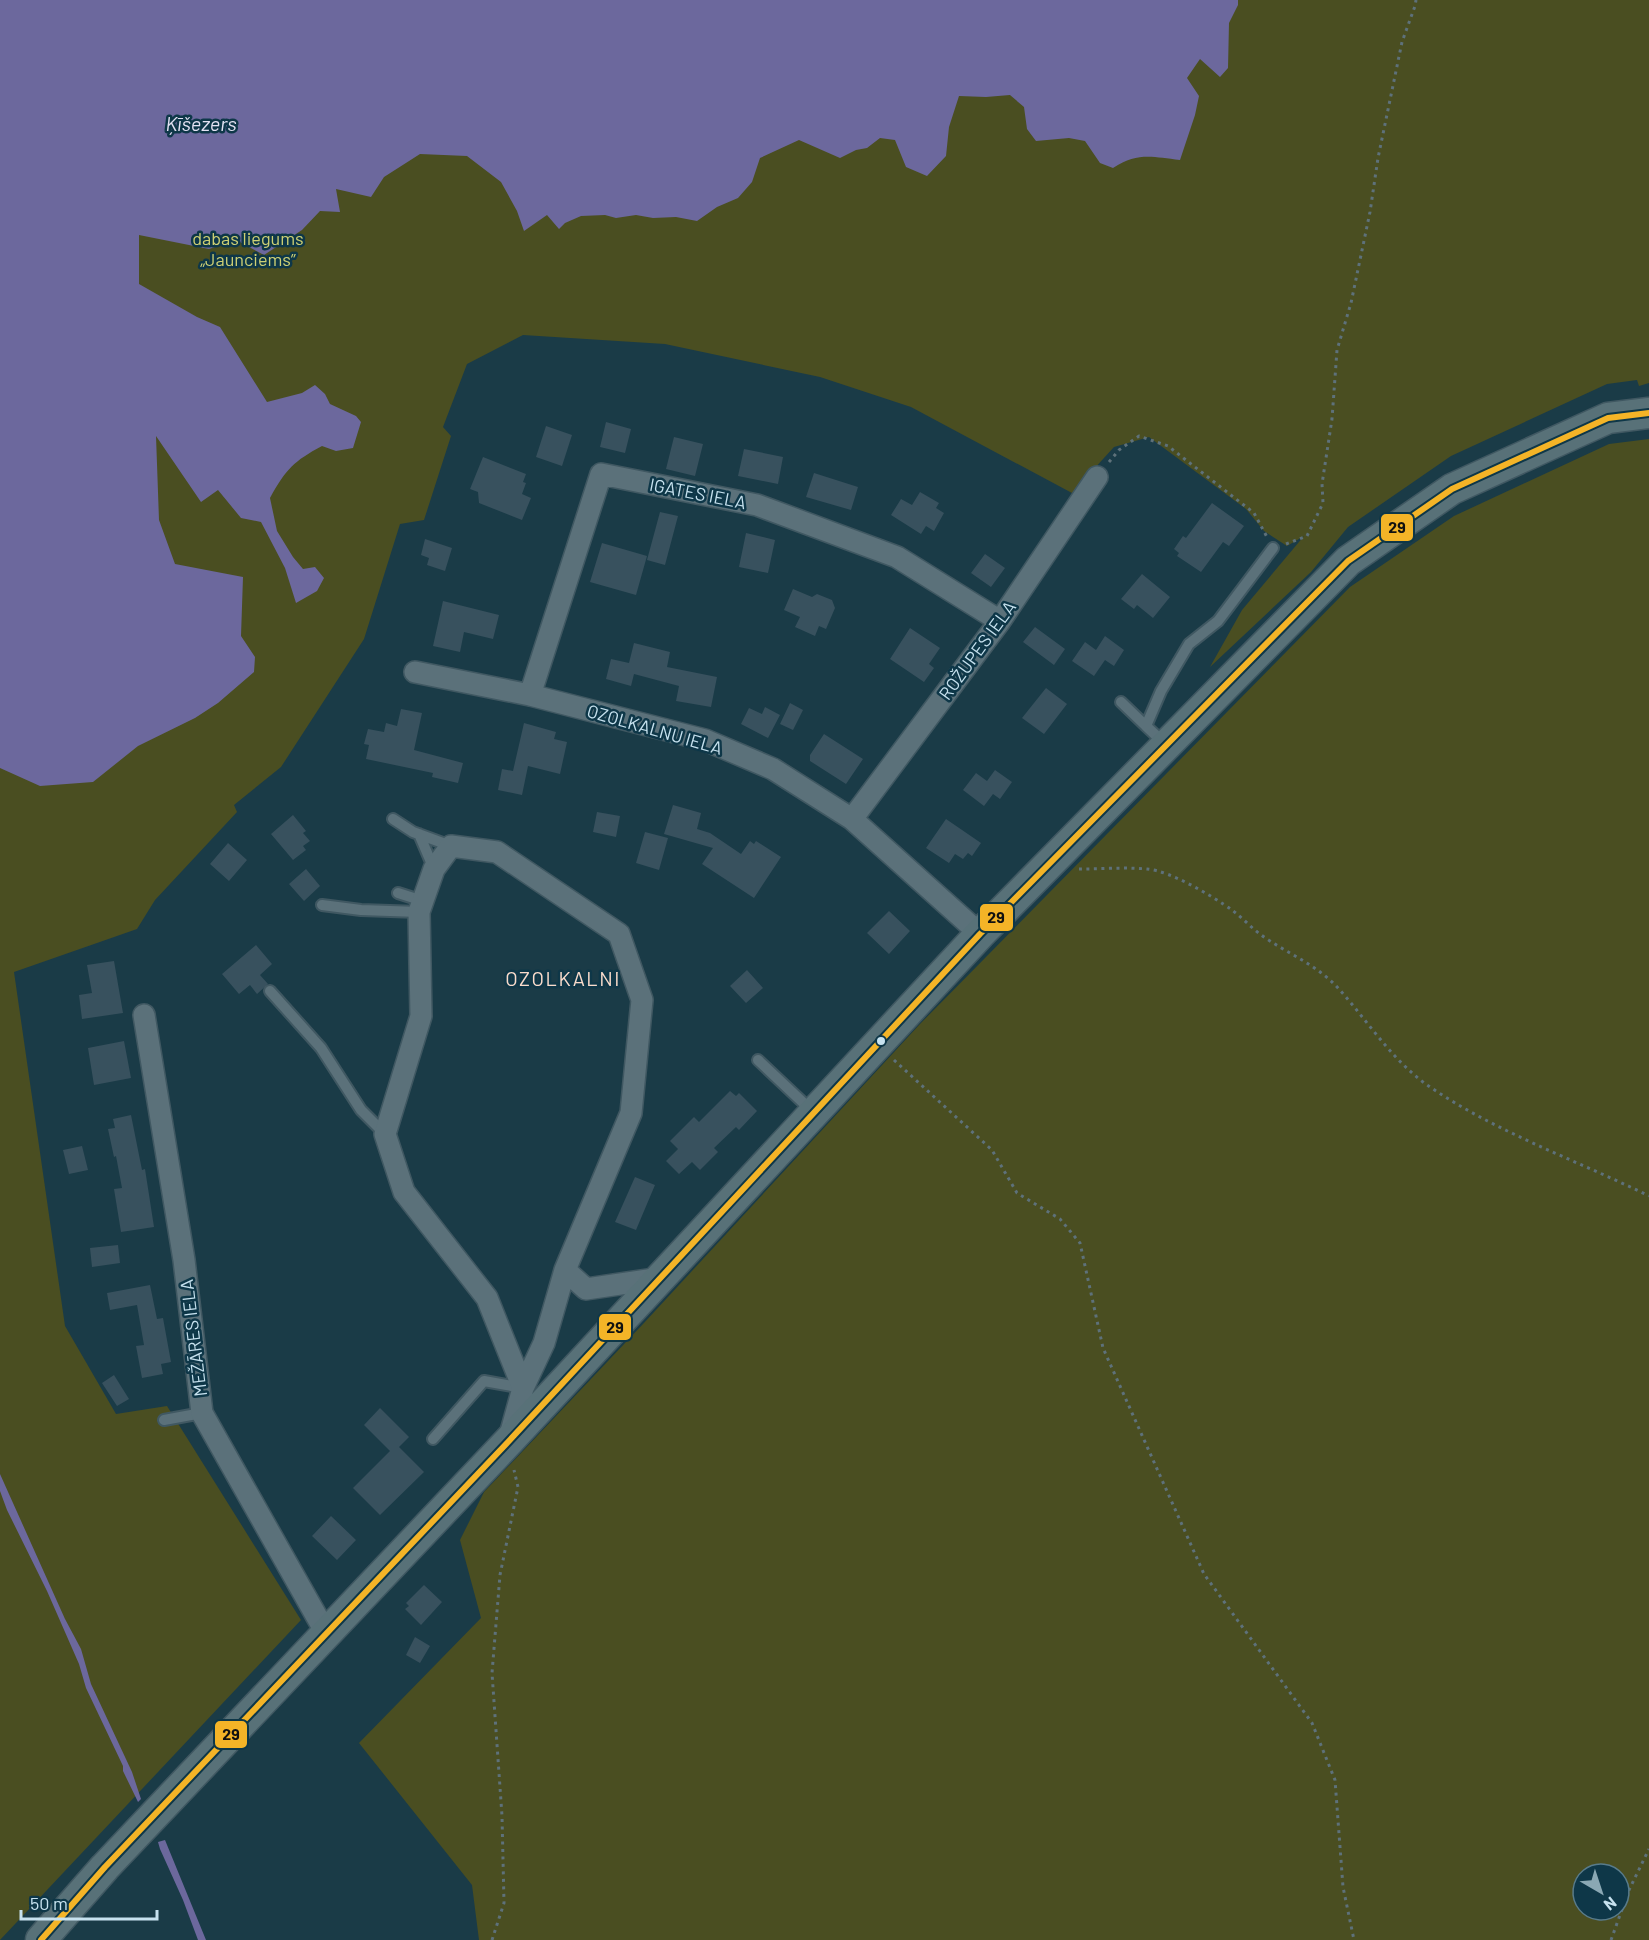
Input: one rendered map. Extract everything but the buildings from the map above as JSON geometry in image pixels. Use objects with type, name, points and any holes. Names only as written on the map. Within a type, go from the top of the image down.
[{"type":"main road","points":[[41,1940],[105,1867],[508,1442],[980,934],[1156,736],[1340,569],[1452,489],[1608,418],[1649,412]]},
{"type":"street","name":"IGATES IELA","points":[[530,695],[601,474],[768,509],[897,557],[1000,621]]},
{"type":"street","name":"ROŽUPES IELA","points":[[852,819],[1000,621],[1097,477]]},
{"type":"street","name":"OZOLKALNU IELA","points":[[416,672],[530,695],[705,740],[773,769],[852,819],[980,934]]},
{"type":"street","points":[[508,1442],[523,1388],[544,1343],[565,1270],[631,1113],[642,1000],[619,934],[497,852],[451,846],[434,869],[421,906],[421,1016],[385,1134],[404,1192],[487,1298],[523,1388]]},
{"type":"street","name":"MEŽĀRES IELA","points":[[144,1015],[184,1260],[202,1413],[326,1633]]},
{"type":"street","points":[[565,1270],[586,1289],[661,1278]]},
{"type":"lane","points":[[1156,736],[1161,691],[1189,644],[1218,621],[1273,549]]},
{"type":"lane","points":[[1121,702],[1156,736]]},
{"type":"lane","points":[[393,819],[413,832],[451,846]]},
{"type":"lane","points":[[420,834],[434,869]]},
{"type":"lane","points":[[398,893],[421,906]]},
{"type":"lane","points":[[322,905],[361,910],[421,906]]},
{"type":"lane","points":[[270,991],[321,1048],[361,1110],[385,1134]]},
{"type":"lane","points":[[758,1060],[814,1113]]},
{"type":"lane","points":[[433,1438],[484,1381],[523,1388]]},
{"type":"lane","points":[[164,1420],[202,1413]]},
{"type":"path","points":[[1097,477],[1119,450],[1139,436],[1167,446],[1254,513],[1273,549],[1307,536],[1323,502],[1322,484],[1332,419],[1337,350],[1351,303],[1402,42],[1416,0]]},
{"type":"path","points":[[1077,869],[1149,869],[1191,885],[1232,910],[1265,938],[1316,968],[1335,985],[1402,1064],[1429,1086],[1529,1142],[1601,1172],[1649,1196]]},
{"type":"path","points":[[877,1045],[992,1150],[1017,1193],[1060,1219],[1080,1243],[1103,1348],[1203,1574],[1312,1723],[1335,1780],[1343,1887],[1354,1940]]},
{"type":"path","points":[[492,1940],[504,1904],[502,1816],[492,1673],[500,1575],[519,1487],[508,1442]]},
{"type":"path","points":[[1611,1940],[1629,1890],[1649,1849]]},
{"type":"green space","name":"dabas liegums „Jaunciems”","points":[[0,0],[1649,0],[1649,383],[1639,386],[1637,380],[1607,384],[1451,456],[1348,527],[1311,572],[1210,667],[1242,610],[1304,536],[1287,546],[1264,531],[1246,509],[1149,437],[1114,447],[1072,493],[911,407],[820,377],[665,344],[523,335],[467,364],[443,427],[451,436],[424,520],[400,524],[364,639],[281,767],[234,805],[237,812],[155,900],[137,929],[14,972],[65,1326],[116,1414],[167,1406],[301,1620],[0,1940]]},
{"type":"green space","points":[[1649,439],[1649,1940],[479,1940],[472,1885],[359,1743],[481,1618],[460,1540],[484,1492],[643,1324],[920,1024],[1350,587],[1454,516],[1609,444]]},
{"type":"water","name":"Ķīšezers","points":[[0,0],[1238,0],[1238,5],[1229,23],[1228,68],[1220,77],[1200,59],[1187,78],[1199,96],[1180,160],[1138,158],[1113,168],[1100,163],[1085,141],[1069,138],[1036,141],[1027,129],[1024,107],[1010,95],[959,96],[949,127],[946,156],[927,176],[906,167],[895,140],[880,138],[867,148],[856,150],[840,158],[799,140],[760,158],[752,182],[738,198],[717,207],[697,221],[676,217],[653,218],[636,215],[616,218],[605,215],[581,216],[565,223],[559,229],[547,215],[524,231],[517,211],[501,182],[467,156],[420,154],[384,177],[371,197],[336,189],[340,212],[320,211],[302,230],[264,255],[236,240],[209,249],[139,235],[139,284],[197,317],[220,327],[267,402],[302,393],[315,385],[325,394],[330,404],[356,416],[361,422],[353,448],[336,451],[322,446],[312,451],[297,461],[270,498],[277,531],[293,557],[303,569],[315,567],[324,578],[317,591],[296,603],[285,568],[261,522],[241,518],[218,490],[201,502],[156,436],[159,520],[175,564],[243,577],[241,636],[255,657],[254,672],[218,703],[195,718],[138,746],[93,782],[40,786],[0,768]]},
{"type":"water","points":[[0,1474],[65,1619],[81,1649],[91,1684],[132,1772],[141,1799],[138,1802],[86,1688],[79,1664],[47,1591],[7,1510],[0,1491]]},
{"type":"water","points":[[165,1840],[206,1940],[198,1940],[160,1849],[158,1842]]},
{"type":"transit line","name":"29","points":[[41,1940],[105,1867],[508,1442],[980,934],[1348,561],[1452,489],[1608,418],[1649,413]]},
{"type":"district","name":"OZOLKALNI","points":[[563,978]]}]
